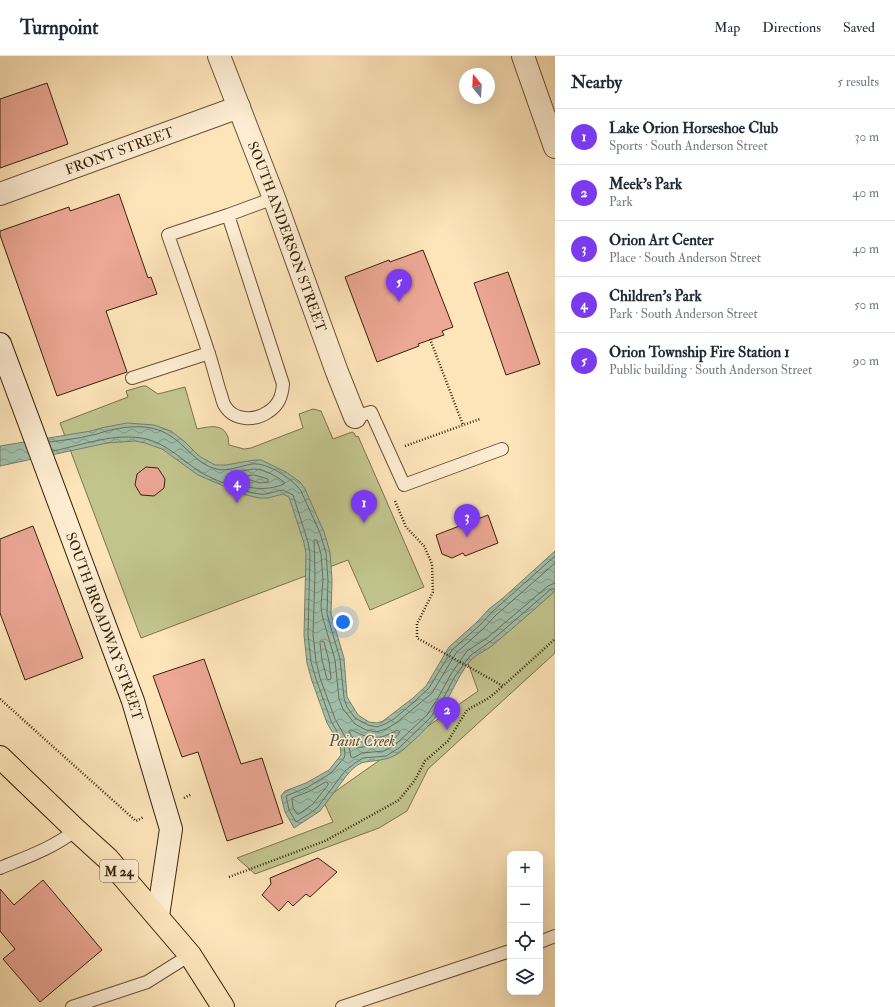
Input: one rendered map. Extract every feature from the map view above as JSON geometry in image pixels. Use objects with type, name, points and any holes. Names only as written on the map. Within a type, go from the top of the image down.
[{"type":"main road","name":"M 24","points":[[0,757],[108,859],[190,955],[223,1007]]},
{"type":"street","name":"SOUTH ANDERSON STREET","points":[[219,56],[274,198],[337,372],[355,417]]},
{"type":"street","points":[[523,56],[555,147]]},
{"type":"street","name":"FRONT STREET","points":[[0,194],[238,107]]},
{"type":"street","name":"SOUTH BROADWAY STREET","points":[[0,344],[133,701],[171,829],[158,916]]},
{"type":"lane","points":[[228,215],[283,384],[283,395],[277,405],[260,417],[250,419],[239,418],[231,413],[225,406],[209,353],[168,235],[274,198]]},
{"type":"lane","points":[[132,378],[209,353]]},
{"type":"lane","points":[[355,417],[370,412],[404,485],[502,449]]},
{"type":"lane","points":[[0,868],[63,841],[76,830]]},
{"type":"lane","points":[[543,941],[555,936]]},
{"type":"lane","points":[[342,1007],[507,952]]},
{"type":"lane","points":[[72,1007],[147,982],[190,955]]},
{"type":"path","points":[[430,339],[463,425]]},
{"type":"path","points":[[391,458],[406,453],[404,447],[480,419]]},
{"type":"path","points":[[394,499],[406,527],[424,546],[432,564],[433,592],[417,624],[417,638],[503,686]]},
{"type":"path","points":[[229,877],[325,841],[399,800],[415,780],[425,762],[448,741],[467,710],[489,698],[555,639]]},
{"type":"path","points":[[0,699],[136,821],[164,806],[192,794]]},
{"type":"green space","points":[[146,386],[158,394],[185,387],[197,429],[205,427],[218,427],[225,431],[228,436],[229,445],[244,449],[251,448],[303,428],[299,414],[313,409],[321,411],[333,439],[352,432],[354,433],[356,437],[358,436],[424,587],[370,610],[348,560],[141,638],[60,423],[128,397],[126,391]]},
{"type":"green space","points":[[555,566],[555,653],[428,769],[407,811],[379,828],[255,874],[237,858],[333,822],[323,800],[478,691],[463,649]]},
{"type":"water","name":"Paint Creek","points":[[127,423],[154,425],[171,431],[199,456],[215,465],[261,460],[286,472],[300,482],[305,489],[324,532],[330,552],[332,580],[331,614],[344,658],[347,697],[358,715],[369,722],[377,723],[383,721],[413,698],[426,686],[449,647],[489,609],[555,551],[555,591],[493,645],[473,658],[461,674],[437,715],[410,744],[395,755],[381,760],[365,762],[356,766],[350,771],[320,811],[294,828],[285,812],[281,796],[285,791],[306,783],[329,770],[341,755],[340,745],[327,723],[307,663],[304,635],[306,554],[304,543],[289,497],[283,494],[268,498],[259,498],[242,494],[198,475],[162,449],[135,441],[107,443],[0,466],[0,446],[91,431]]},
{"type":"building","points":[[47,83],[68,144],[0,168],[0,99]]},
{"type":"building","points":[[119,194],[148,278],[151,277],[157,294],[106,311],[127,372],[57,396],[0,235],[0,231],[69,207],[70,211]]},
{"type":"building","points":[[423,250],[453,327],[442,331],[444,335],[418,344],[419,346],[377,362],[345,277],[389,260],[390,262]]},
{"type":"building","points":[[508,272],[540,364],[506,375],[474,283]]},
{"type":"building","points":[[146,467],[158,468],[165,479],[164,488],[154,496],[141,495],[135,485],[137,474]]},
{"type":"building","points":[[488,515],[498,543],[465,556],[463,553],[452,558],[442,554],[436,535]]},
{"type":"building","points":[[33,526],[83,658],[25,680],[0,613],[0,539]]},
{"type":"building","points":[[204,659],[241,764],[262,758],[283,823],[227,841],[198,752],[182,757],[153,676]]},
{"type":"building","points":[[318,858],[337,872],[310,897],[306,894],[293,906],[288,901],[279,911],[262,895],[271,884],[270,878]]},
{"type":"building","points":[[43,880],[102,950],[40,1002],[3,959],[15,949],[0,931],[0,889],[14,905]]},
{"type":"place","name":"Orion Township Fire Station 1","points":[[399,302]]},
{"type":"place","name":"Children's Park","points":[[237,503]]},
{"type":"place","name":"Lake Orion Horseshoe Club","points":[[364,523]]},
{"type":"place","name":"Orion Art Center","points":[[467,537]]},
{"type":"place","name":"Meek's Park","points":[[447,730]]}]
